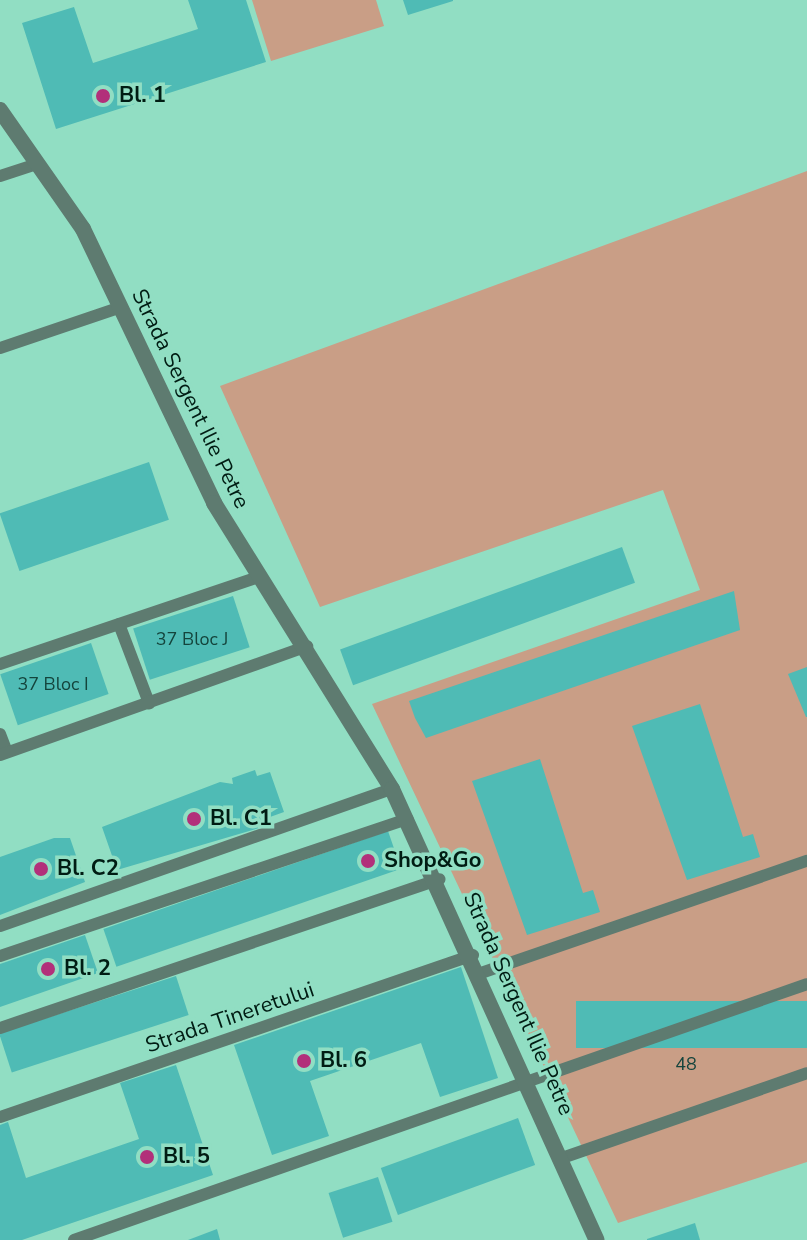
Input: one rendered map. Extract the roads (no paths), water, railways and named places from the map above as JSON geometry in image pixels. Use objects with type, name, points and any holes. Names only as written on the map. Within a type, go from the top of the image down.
[{"type":"street","name":"Strada Sergent Ilie Petre","points":[[0,110],[83,229],[183,446],[258,577],[307,646],[408,819],[439,879],[532,1084],[597,1240]]},
{"type":"lane","points":[[0,176],[38,164]]},
{"type":"lane","points":[[0,348],[121,307]]},
{"type":"lane","points":[[0,664],[258,577]]},
{"type":"lane","points":[[119,624],[149,703]]},
{"type":"lane","points":[[0,734],[3,754],[307,646]]},
{"type":"lane","points":[[0,926],[392,789]]},
{"type":"lane","points":[[0,956],[408,819]]},
{"type":"lane","points":[[481,973],[807,861]]},
{"type":"lane","points":[[0,1028],[439,879]]},
{"type":"lane","name":"Strada Tineretului","points":[[0,1117],[473,955]]},
{"type":"lane","points":[[74,1240],[532,1084],[807,984]]},
{"type":"lane","points":[[562,1158],[807,1073]]},
{"type":"place","name":"Bl. 1","points":[[103,96]]},
{"type":"place","name":"Bl. C1","points":[[194,819]]},
{"type":"place","name":"Shop&Go","points":[[368,861]]},
{"type":"place","name":"Bl. C2","points":[[41,869]]},
{"type":"place","name":"Bl. 2","points":[[48,969]]},
{"type":"place","name":"Bl. 6","points":[[304,1061]]},
{"type":"place","name":"Bl. 5","points":[[147,1157]]}]
